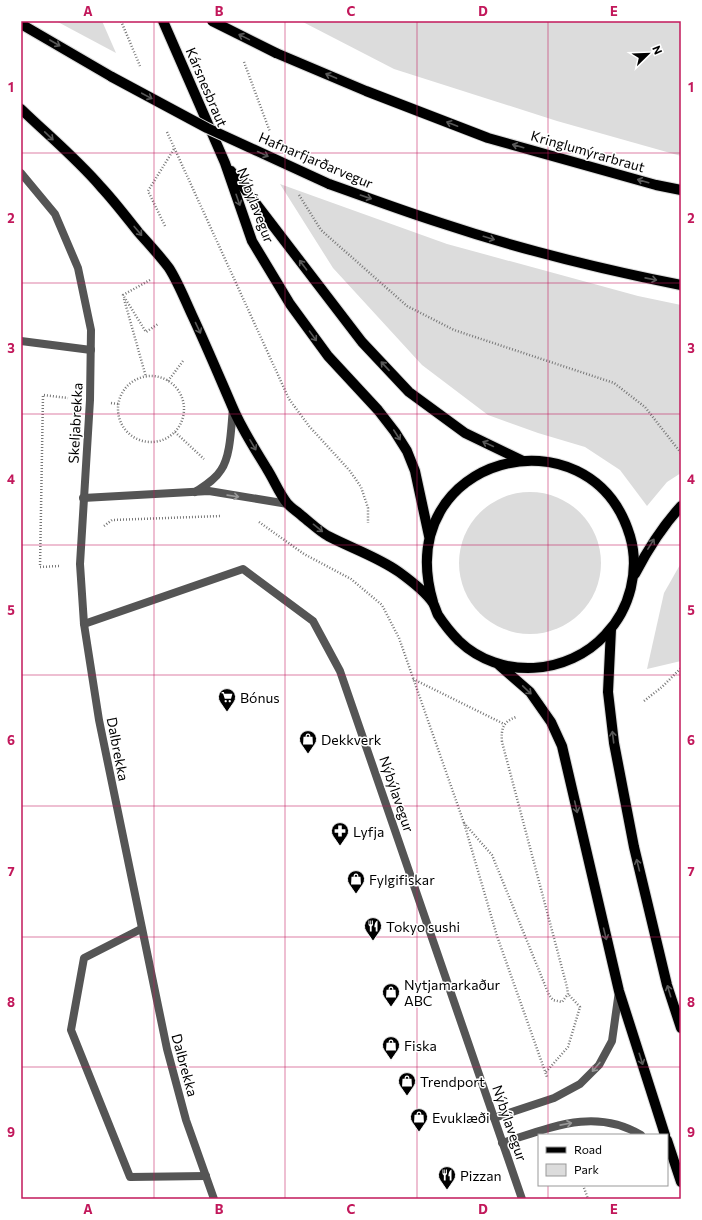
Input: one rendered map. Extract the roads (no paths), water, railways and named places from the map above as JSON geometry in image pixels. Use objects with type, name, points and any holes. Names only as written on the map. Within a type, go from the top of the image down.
[{"type":"main road","name":"Kársnesbraut","points":[[163,21],[225,163]]},
{"type":"main road","name":"Kringlumýrarbraut","points":[[212,21],[276,53],[366,91],[488,138],[656,185],[681,190]]},
{"type":"main road","name":"Hafnarfjarðarvegur","points":[[21,24],[112,77],[207,128],[329,184],[494,240],[622,273],[681,285]]},
{"type":"main road","points":[[21,109],[100,185],[170,269],[204,340],[233,409],[288,504],[325,534],[395,570],[432,602]]},
{"type":"main road","name":"Nýbýlavegur","points":[[225,163],[362,342],[409,392],[465,434],[523,460]]},
{"type":"main road","name":"Nýbýlavegur","points":[[225,163],[252,241],[290,304],[328,356],[378,410],[407,451],[415,471],[429,537]]},
{"type":"main road","points":[[523,460],[543,461],[563,466],[582,474],[598,486],[623,518],[630,537],[634,557],[633,578],[629,596],[622,613],[600,642],[585,653],[568,661],[552,666],[527,668],[498,664],[483,658],[458,640],[439,616],[432,602],[426,576],[429,537],[436,519],[445,504],[457,490],[472,478],[493,467],[523,460]]},
{"type":"main road","points":[[633,578],[651,544],[681,506]]},
{"type":"main road","points":[[611,629],[608,692],[614,744],[634,847],[667,985],[681,1028]]},
{"type":"main road","points":[[498,664],[530,692],[551,722],[562,746],[619,991],[665,1134]]},
{"type":"main road","points":[[668,1143],[681,1182]]},
{"type":"street","name":"Skeljabrekka","points":[[21,173],[55,214],[78,268],[91,330],[90,400],[83,498]]},
{"type":"street","points":[[21,341],[91,350]]},
{"type":"street","points":[[194,492],[214,479],[222,469],[228,453],[233,409]]},
{"type":"street","points":[[83,498],[209,491],[288,504]]},
{"type":"street","name":"Dalbrekka","points":[[83,498],[80,564],[84,624],[99,720],[166,1049],[186,1120],[214,1199]]},
{"type":"street","name":"Nýbýlavegur","points":[[84,624],[243,569],[313,621],[340,671],[522,1199]]},
{"type":"street","points":[[141,929],[84,958],[71,1030],[130,1177],[206,1176]]},
{"type":"street","points":[[494,1118],[554,1098],[580,1084],[599,1065],[612,1041],[619,991]]},
{"type":"street","points":[[502,1143],[563,1124],[590,1120],[610,1122],[630,1128],[639,1134]]},
{"type":"street","points":[[668,1158],[675,1166]]},
{"type":"place","name":"Bónus","points":[[227,712]]},
{"type":"place","name":"Dekkverk","points":[[308,754]]},
{"type":"place","name":"Lyfja","points":[[340,846]]},
{"type":"place","name":"Fylgifiskar","points":[[356,894]]},
{"type":"place","name":"Tokyo sushi","points":[[373,941]]},
{"type":"place","name":"Nytjamarkaður ABC","points":[[391,1007]]},
{"type":"place","name":"Fiska","points":[[391,1060]]},
{"type":"place","name":"Trendport","points":[[407,1096]]},
{"type":"place","name":"Evuklæði","points":[[419,1132]]},
{"type":"place","name":"Pizzan","points":[[447,1190]]}]
